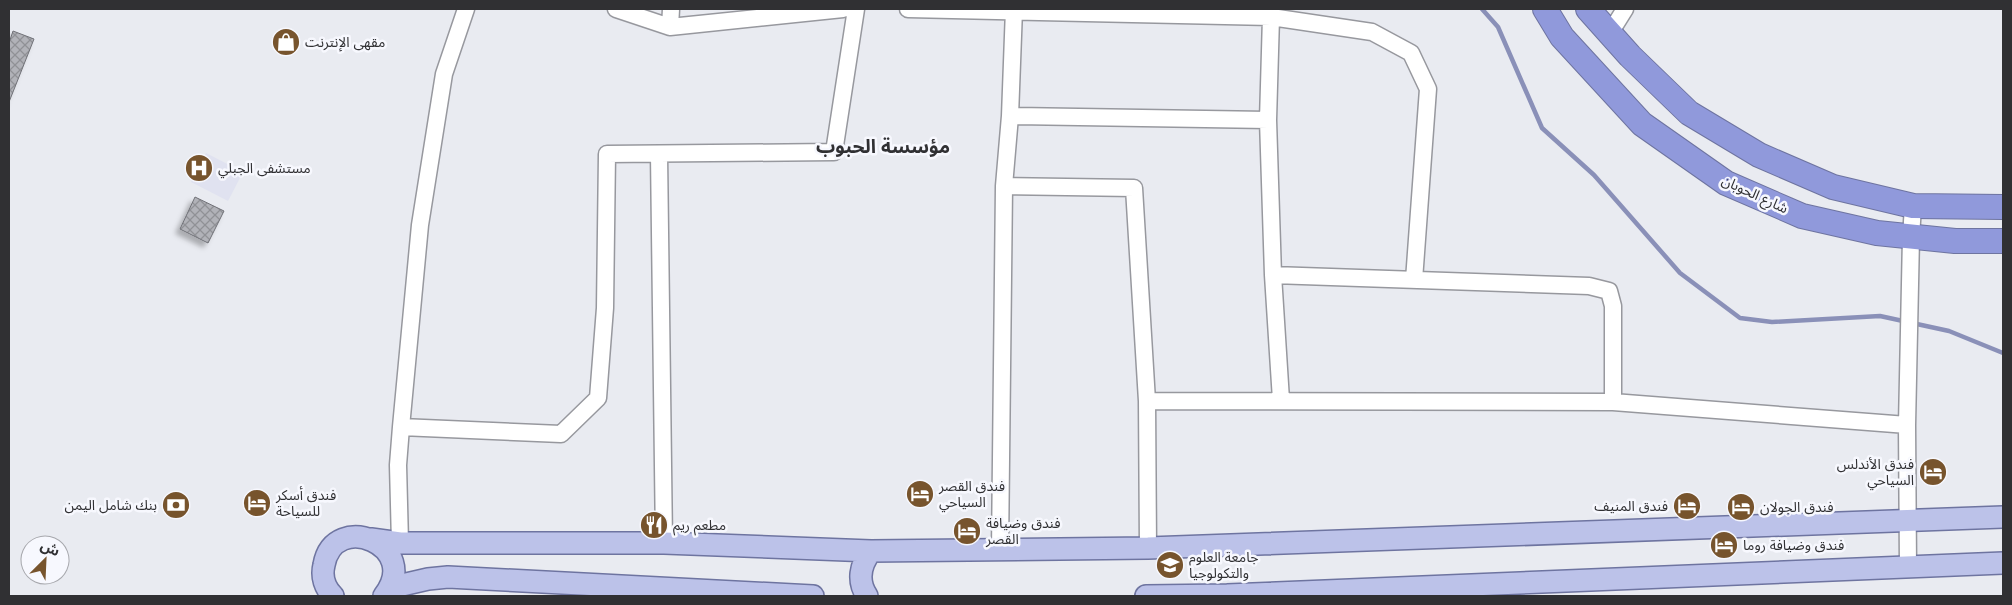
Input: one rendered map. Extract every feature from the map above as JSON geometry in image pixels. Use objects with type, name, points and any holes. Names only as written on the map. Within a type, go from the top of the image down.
[{"type":"highway","name":"شارع الحوبان","points":[[1545,9],[1562,36],[1642,124],[1726,182],[1802,216],[1877,233],[1954,241],[2003,241]]},
{"type":"highway","points":[[1588,9],[1630,56],[1689,113],[1759,155],[1833,188],[1913,206],[2003,207]]},
{"type":"main road","points":[[333,596],[324,581],[325,559],[330,549],[339,542],[360,536],[400,542],[664,544],[871,550],[1000,550],[1148,548],[2003,518]]},
{"type":"main road","points":[[371,539],[382,545],[389,554],[393,565],[393,577],[386,592]]},
{"type":"main road","points":[[868,596],[863,588],[860,575],[864,562],[871,550]]},
{"type":"main road","points":[[1146,596],[1227,596],[2003,563]]},
{"type":"main road","points":[[386,592],[428,579],[448,577],[813,596]]},
{"type":"street","points":[[400,542],[398,465],[420,225],[442,83],[466,9]]},
{"type":"street","points":[[616,9],[670,27],[843,9]]},
{"type":"street","points":[[670,27],[671,9]]},
{"type":"street","points":[[401,427],[561,434],[598,398],[605,308],[607,154],[834,152],[856,9]]},
{"type":"street","points":[[908,9],[1218,12],[1271,17],[1372,32],[1411,53],[1428,89],[1414,280]]},
{"type":"street","points":[[1610,34],[1625,9]]},
{"type":"street","points":[[1000,550],[1004,186],[1010,116],[1015,10]]},
{"type":"street","points":[[1271,17],[1268,120],[1273,276],[1281,400]]},
{"type":"street","points":[[1010,116],[1268,120]]},
{"type":"street","points":[[659,154],[664,544]]},
{"type":"street","points":[[1004,186],[1134,188],[1148,401],[1148,548]]},
{"type":"street","points":[[1908,567],[1907,425],[1910,237],[1913,206]]},
{"type":"street","points":[[1273,276],[1589,286],[1609,291],[1613,306],[1613,402]]},
{"type":"street","points":[[1148,401],[1613,402],[1907,425]]},
{"type":"shaded area","points":[[206,153],[243,172],[228,201],[191,182]]},
{"type":"building","points":[[13,31],[34,39],[9,102],[9,43]]},
{"type":"building","points":[[195,197],[224,211],[208,243],[180,229]]},
{"type":"waterway","points":[[1482,9],[1498,27],[1542,128],[1594,175],[1680,273],[1740,318],[1772,322],[1880,316],[1949,331],[2003,353]]},
{"type":"place","name":"مقهى الإنترنت","points":[[286,42]]},
{"type":"place","name":"مستشفى الجبلي","points":[[199,168]]},
{"type":"place","name":"فندق الأندلس السياحي","points":[[1933,472]]},
{"type":"place","name":"فندق القصر السياحي","points":[[920,494]]},
{"type":"place","name":"فندق أسكر للسياحة","points":[[257,503]]},
{"type":"place","name":"بنك شامل اليمن","points":[[176,505]]},
{"type":"place","name":"فندق المنيف","points":[[1687,506]]},
{"type":"place","name":"فندق الجولان","points":[[1741,507]]},
{"type":"place","name":"مطعم ريم","points":[[654,525]]},
{"type":"place","name":"فندق وضيافة القصر","points":[[967,531]]},
{"type":"place","name":"فندق وضيافة روما","points":[[1724,545]]},
{"type":"place","name":"جامعة العلوم والتكولوجيا","points":[[1170,565]]},
{"type":"district","name":"مؤسسة الحبوب","points":[[883,146]]}]
